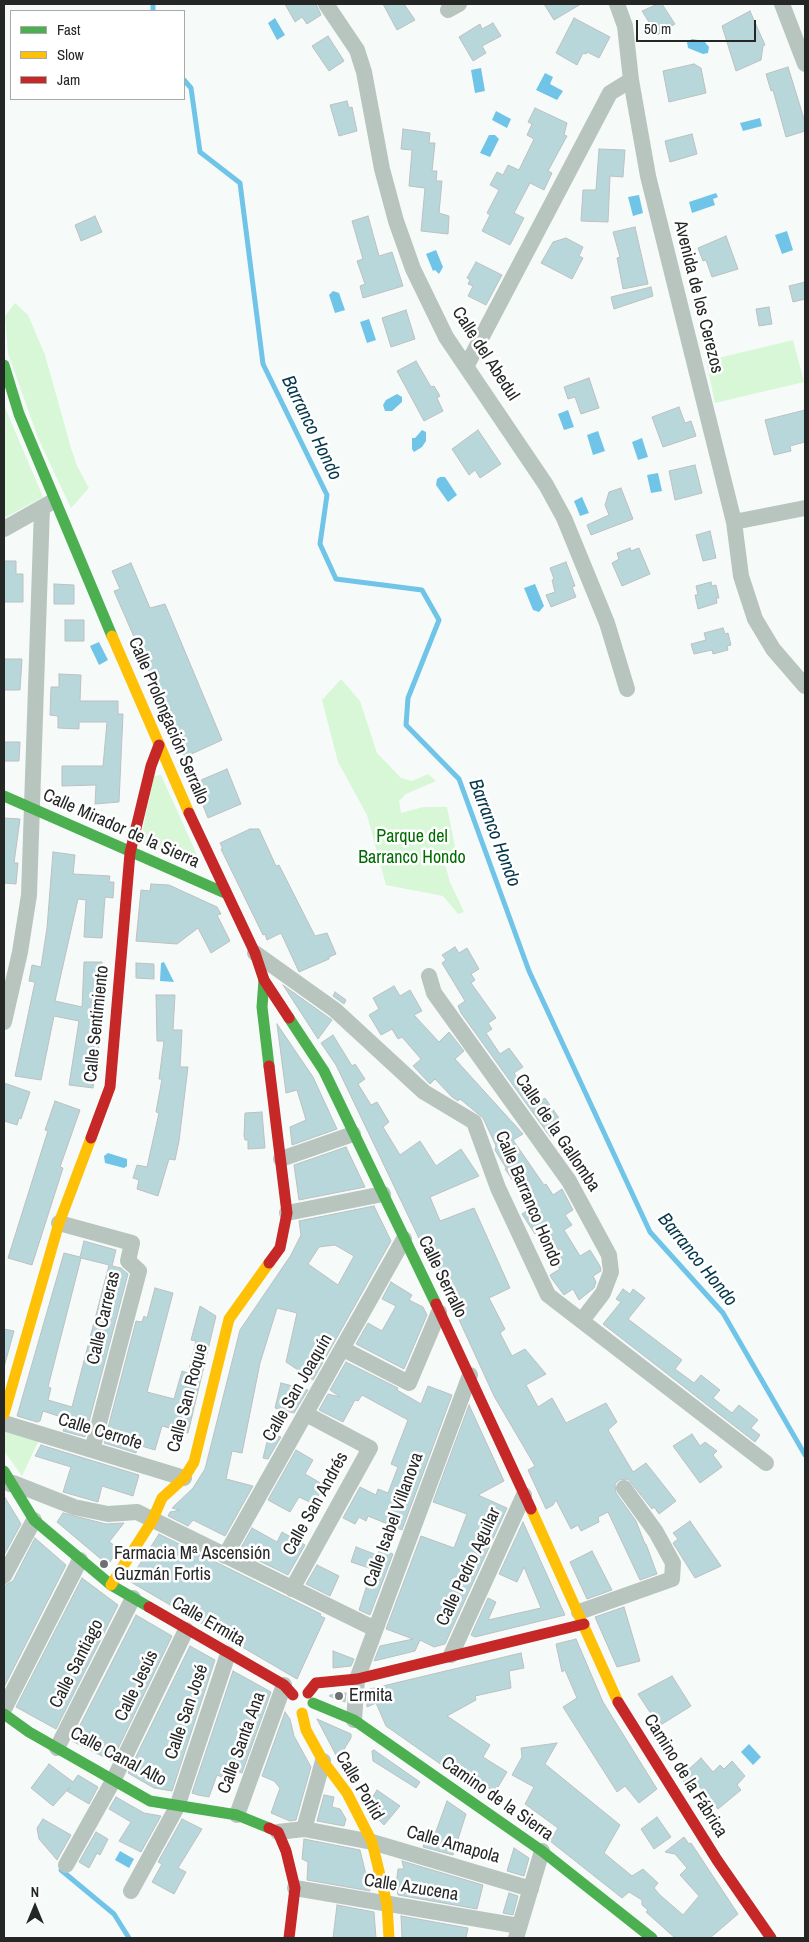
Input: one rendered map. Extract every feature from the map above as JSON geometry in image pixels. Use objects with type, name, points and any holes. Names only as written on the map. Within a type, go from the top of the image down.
[{"type":"street","name":"Calle del Abedul","points":[[326,4],[356,50],[364,72],[382,169],[396,221],[413,269],[446,337],[467,365],[546,485],[564,518],[607,623],[627,689]]},
{"type":"street","name":"Avenida de los Cerezos","points":[[617,4],[625,26],[631,80],[648,176],[734,522],[742,576],[755,619],[773,649],[805,686]]},
{"type":"street","points":[[782,4],[805,64]]},
{"type":"street","points":[[467,365],[610,93],[631,80]]},
{"type":"street","name":"Calle Prolongación Serrallo","points":[[4,365],[48,504],[225,893],[255,953]]},
{"type":"street","points":[[4,529],[48,504]]},
{"type":"street","points":[[4,1022],[20,952],[29,895],[48,504]]},
{"type":"street","points":[[734,522],[805,508]]},
{"type":"street","name":"Calle Sentimiento","points":[[4,1414],[59,1223],[110,1087],[130,853],[150,766],[159,745]]},
{"type":"street","name":"Calle Mirador de la Sierra","points":[[4,796],[130,853],[225,893]]},
{"type":"street","name":"Calle Serrallo","points":[[255,953],[264,980],[324,1072],[470,1375],[582,1618]]},
{"type":"street","name":"Calle Barranco Hondo","points":[[255,953],[334,1010],[424,1092],[474,1122],[498,1188],[548,1295],[583,1319],[766,1463]]},
{"type":"street","name":"Calle de la Gallomba","points":[[429,976],[434,993],[570,1181],[610,1255],[610,1272],[603,1293],[583,1319]]},
{"type":"street","name":"Calle San Roque","points":[[111,1585],[152,1521],[162,1498],[184,1478],[194,1462],[229,1319],[280,1248],[287,1213],[262,1007],[264,980]]},
{"type":"street","points":[[281,1159],[353,1134]]},
{"type":"street","points":[[287,1213],[383,1194]]},
{"type":"street","name":"Calle Carreras","points":[[59,1223],[132,1243],[128,1261],[139,1271],[92,1450]]},
{"type":"street","name":"Calle San Joaquín","points":[[225,1556],[404,1240]]},
{"type":"street","points":[[343,1349],[408,1384],[439,1312]]},
{"type":"street","name":"Calle Isabel Villanova","points":[[354,1720],[356,1679],[470,1375]]},
{"type":"street","name":"Calle San Andrés","points":[[292,1589],[370,1448],[306,1414]]},
{"type":"street","name":"Calle Cerrofe","points":[[4,1423],[184,1478]]},
{"type":"street","points":[[7,1480],[74,1507],[108,1514],[137,1512],[375,1629]]},
{"type":"street","name":"Calle Ermita","points":[[7,1480],[34,1520],[111,1585],[289,1690]]},
{"type":"street","points":[[302,1713],[310,1709],[310,1698],[316,1683],[356,1679],[451,1655],[582,1618],[672,1579],[673,1563],[656,1532],[624,1488]]},
{"type":"street","name":"Calle Pedro Aguilar","points":[[451,1655],[524,1495]]},
{"type":"street","points":[[4,1576],[34,1520]]},
{"type":"street","points":[[4,1709],[80,1560]]},
{"type":"street","name":"Calle Santiago","points":[[57,1748],[133,1598]]},
{"type":"street","name":"Camino de la Fábrica","points":[[582,1618],[614,1695],[717,1860],[771,1938]]},
{"type":"street","name":"Calle Jesús","points":[[66,1865],[113,1781],[186,1630]]},
{"type":"street","name":"Calle San José","points":[[131,1891],[177,1807],[228,1654]]},
{"type":"street","points":[[289,1690],[302,1691],[310,1698]]},
{"type":"street","name":"Calle Porlid","points":[[289,1690],[291,1705],[295,1711],[302,1713],[306,1730],[323,1761],[347,1793],[372,1842],[387,1904],[389,1938]]},
{"type":"street","name":"Calle Santa Ana","points":[[237,1815],[289,1690]]},
{"type":"street","name":"Camino de la Sierra","points":[[310,1698],[354,1720],[542,1851],[652,1938]]},
{"type":"street","name":"Calle Canal Alto","points":[[4,1714],[57,1748],[150,1801],[177,1807],[237,1815],[278,1832],[304,1829]]},
{"type":"street","points":[[304,1829],[323,1761]]},
{"type":"street","name":"Calle Amapola","points":[[304,1829],[372,1842],[531,1889]]},
{"type":"street","points":[[278,1832],[286,1851],[295,1888],[289,1938]]},
{"type":"street","points":[[518,1932],[542,1851]]},
{"type":"street","name":"Calle Azucena","points":[[295,1888],[387,1904],[518,1932]]},
{"type":"street","points":[[632,1938],[638,1926]]},
{"type":"green space","points":[[15,303],[28,315],[45,355],[71,448],[77,466],[89,488],[71,508],[38,438],[8,353],[5,316]]},
{"type":"green space","points":[[793,340],[804,382],[715,403],[706,361]]},
{"type":"green space","points":[[4,405],[43,497],[4,518]]},
{"type":"green space","name":"Parque del Barranco Hondo","points":[[341,679],[360,701],[377,753],[401,778],[412,781],[428,774],[436,781],[406,794],[399,801],[401,813],[423,807],[447,807],[455,847],[444,861],[450,882],[464,912],[458,914],[443,896],[386,885],[367,815],[338,762],[322,700]]},
{"type":"green space","points":[[161,775],[199,859],[194,864],[140,842],[154,776]]},
{"type":"green space","points":[[4,1429],[39,1440],[22,1476],[4,1451]]},
{"type":"water","points":[[275,18],[285,35],[277,40],[268,23]]},
{"type":"water","points":[[692,39],[704,41],[709,47],[708,53],[703,54],[688,48],[687,42]]},
{"type":"water","points":[[481,68],[485,91],[475,93],[471,70]]},
{"type":"water","points":[[545,73],[553,77],[550,84],[563,91],[557,100],[536,90]]},
{"type":"water","points":[[496,111],[511,119],[507,128],[492,120]]},
{"type":"water","points":[[760,118],[762,126],[743,131],[740,123]]},
{"type":"water","points":[[489,135],[495,135],[499,139],[490,157],[480,153]]},
{"type":"water","points":[[716,193],[718,197],[713,199],[715,205],[692,213],[689,202]]},
{"type":"water","points":[[639,195],[643,213],[633,216],[628,197]]},
{"type":"water","points":[[787,231],[793,250],[782,254],[775,235]]},
{"type":"water","points":[[436,250],[443,267],[439,274],[435,270],[433,271],[426,254]]},
{"type":"water","points":[[333,291],[339,293],[345,310],[335,313],[329,295]]},
{"type":"water","points":[[369,319],[376,340],[367,343],[360,322]]},
{"type":"water","points":[[397,394],[402,397],[402,402],[392,411],[385,411],[383,405],[386,400]]},
{"type":"water","points":[[568,410],[574,427],[564,430],[558,414]]},
{"type":"water","points":[[422,430],[426,432],[426,441],[422,447],[414,452],[412,449],[412,438],[415,438]]},
{"type":"water","points":[[598,431],[605,451],[593,455],[587,435]]},
{"type":"water","points":[[642,438],[648,457],[638,460],[632,442]]},
{"type":"water","points":[[658,473],[662,491],[651,493],[647,475]]},
{"type":"water","points":[[445,477],[457,495],[448,502],[436,485],[437,479]]},
{"type":"water","points":[[582,497],[589,513],[580,516],[574,501]]},
{"type":"water","points":[[535,584],[544,606],[539,612],[533,610],[524,588]]},
{"type":"water","points":[[99,642],[108,660],[99,665],[90,646]]},
{"type":"water","points":[[164,962],[174,982],[160,981],[161,963]]},
{"type":"water","points":[[108,1153],[127,1159],[127,1166],[124,1168],[105,1163],[104,1156]]},
{"type":"water","points":[[749,1744],[761,1757],[753,1765],[741,1752]]},
{"type":"water","points":[[120,1851],[134,1859],[129,1868],[115,1860]]},
{"type":"building","points":[[285,4],[316,4],[321,15],[307,24],[302,17],[295,22]]},
{"type":"building","points":[[383,4],[404,4],[415,20],[397,30]]},
{"type":"building","points":[[544,4],[581,4],[554,20]]},
{"type":"building","points":[[662,4],[675,24],[657,35],[642,11]]},
{"type":"building","points":[[750,11],[765,45],[763,46],[761,60],[736,71],[722,26]]},
{"type":"building","points":[[574,18],[610,37],[599,58],[587,52],[586,54],[583,53],[577,65],[556,53]]},
{"type":"building","points":[[493,23],[501,36],[482,46],[486,53],[473,61],[459,37],[480,24],[482,29]]},
{"type":"building","points":[[328,36],[344,61],[329,71],[312,46]]},
{"type":"building","points":[[694,64],[701,68],[706,93],[669,102],[663,71]]},
{"type":"building","points":[[788,67],[805,122],[805,131],[786,137],[773,90],[771,91],[766,74]]},
{"type":"building","points":[[347,101],[349,108],[352,107],[357,131],[339,136],[330,105]]},
{"type":"building","points":[[535,108],[567,123],[564,135],[567,136],[548,171],[552,173],[544,190],[530,183],[514,213],[524,218],[510,245],[482,231],[490,215],[487,213],[499,190],[490,185],[497,172],[503,175],[508,165],[519,170],[534,139],[527,135],[532,124],[528,122]]},
{"type":"building","points":[[403,129],[430,133],[429,143],[435,143],[432,171],[437,171],[436,181],[442,181],[439,213],[449,216],[448,234],[421,231],[425,188],[409,186],[412,150],[401,149]]},
{"type":"building","points":[[692,134],[697,154],[670,162],[665,141]]},
{"type":"building","points":[[599,149],[625,150],[623,177],[610,176],[608,222],[581,221],[583,190],[596,190]]},
{"type":"building","points":[[95,216],[102,232],[81,241],[75,225]]},
{"type":"building","points":[[368,216],[379,256],[392,252],[403,286],[363,298],[360,286],[365,284],[357,261],[363,259],[352,221]]},
{"type":"building","points":[[635,227],[648,284],[623,289],[617,258],[620,257],[613,232]]},
{"type":"building","points":[[726,236],[738,269],[712,277],[706,260],[703,261],[698,248]]},
{"type":"building","points":[[566,238],[583,247],[579,256],[583,258],[572,279],[541,263],[553,242]]},
{"type":"building","points":[[476,262],[502,275],[486,305],[468,296],[473,286],[468,284],[470,280],[467,278]]},
{"type":"building","points":[[805,282],[805,299],[793,302],[789,286]]},
{"type":"building","points":[[651,287],[653,296],[614,309],[611,297]]},
{"type":"building","points":[[769,307],[772,324],[759,326],[756,309]]},
{"type":"building","points":[[406,310],[415,339],[391,347],[382,318]]},
{"type":"building","points":[[416,361],[431,387],[434,386],[440,396],[437,398],[443,411],[424,421],[397,371]]},
{"type":"building","points":[[589,378],[599,408],[581,414],[575,397],[568,399],[564,387]]},
{"type":"building","points":[[679,407],[685,423],[691,421],[696,436],[663,447],[652,417]]},
{"type":"building","points":[[805,410],[805,442],[790,446],[791,451],[774,455],[765,420]]},
{"type":"building","points":[[478,430],[501,464],[480,478],[475,470],[469,475],[452,449]]},
{"type":"building","points":[[695,465],[702,493],[675,500],[669,471]]},
{"type":"building","points":[[621,488],[633,519],[591,535],[587,525],[609,515],[605,505],[609,492]]},
{"type":"building","points":[[710,531],[716,558],[703,561],[696,535]]},
{"type":"building","points":[[630,548],[631,551],[639,548],[650,574],[622,586],[612,563],[619,559],[617,553]]},
{"type":"building","points":[[4,561],[16,561],[16,574],[23,574],[23,602],[4,602]]},
{"type":"building","points":[[566,562],[575,586],[572,587],[576,597],[551,607],[546,595],[555,592],[552,580],[554,579],[550,568]]},
{"type":"building","points":[[131,563],[150,608],[165,604],[222,740],[185,757],[176,740],[162,701],[114,591],[120,589],[112,571]]},
{"type":"building","points":[[711,582],[712,586],[716,585],[719,598],[716,598],[717,603],[698,609],[695,595],[698,595],[696,586]]},
{"type":"building","points":[[54,584],[74,585],[74,604],[54,604]]},
{"type":"building","points":[[65,620],[84,620],[84,641],[65,641]]},
{"type":"building","points":[[723,628],[725,634],[728,633],[731,645],[727,646],[728,650],[713,654],[712,650],[694,654],[691,644],[706,640],[704,633]]},
{"type":"building","points":[[4,659],[22,659],[20,690],[4,690]]},
{"type":"building","points":[[59,674],[81,675],[80,701],[118,701],[118,714],[123,714],[119,802],[95,804],[96,785],[62,786],[62,766],[103,766],[107,722],[79,722],[79,729],[58,728],[58,716],[50,715],[51,687],[59,687]]},
{"type":"building","points":[[4,742],[20,742],[19,761],[4,761]]},
{"type":"building","points":[[227,769],[241,804],[208,818],[194,783]]},
{"type":"building","points":[[4,818],[20,819],[14,863],[18,863],[16,884],[4,883]]},
{"type":"building","points":[[250,829],[259,829],[276,866],[279,865],[315,936],[327,933],[336,954],[329,957],[329,959],[299,972],[281,933],[267,940],[265,934],[263,935],[221,849],[223,849],[220,843]]},
{"type":"building","points":[[53,852],[75,855],[73,874],[110,876],[109,882],[114,882],[113,898],[105,897],[102,938],[84,937],[86,900],[78,899],[55,1001],[82,1007],[84,962],[102,962],[101,983],[98,983],[98,1016],[103,1016],[93,1088],[69,1085],[79,1021],[54,1016],[41,1080],[15,1076],[35,982],[29,981],[32,965],[41,967],[47,928]]},
{"type":"building","points":[[151,884],[169,885],[217,907],[221,914],[217,915],[230,941],[211,953],[198,928],[177,944],[136,941],[141,890],[150,891]]},
{"type":"building","points":[[455,947],[459,953],[467,948],[479,969],[471,974],[475,980],[471,983],[496,1018],[488,1023],[492,1029],[486,1033],[500,1054],[509,1048],[523,1067],[514,1073],[536,1104],[545,1098],[559,1118],[554,1121],[557,1134],[551,1138],[461,1013],[458,1006],[465,1001],[442,963],[446,960],[442,955]]},
{"type":"building","points":[[136,963],[154,964],[154,979],[136,978]]},
{"type":"building","points":[[283,985],[332,1020],[318,1039]]},
{"type":"building","points":[[394,986],[400,996],[410,990],[422,1011],[414,1015],[439,1042],[449,1032],[464,1051],[455,1059],[523,1134],[513,1140],[544,1185],[546,1184],[553,1195],[562,1189],[573,1210],[565,1215],[572,1225],[564,1230],[580,1256],[590,1250],[601,1271],[593,1276],[596,1282],[594,1288],[579,1300],[573,1289],[564,1295],[552,1279],[550,1275],[560,1269],[553,1259],[561,1254],[545,1227],[535,1234],[522,1214],[532,1207],[518,1184],[516,1185],[505,1169],[495,1150],[496,1146],[483,1118],[460,1099],[458,1101],[452,1097],[435,1079],[430,1084],[413,1066],[421,1059],[402,1037],[398,1039],[392,1029],[381,1035],[369,1015],[379,1009],[373,998]]},
{"type":"building","points":[[335,992],[346,1000],[344,1004],[333,996]]},
{"type":"building","points":[[156,995],[175,995],[173,1030],[182,1030],[180,1067],[188,1067],[175,1160],[169,1159],[158,1196],[137,1189],[139,1180],[133,1178],[137,1165],[147,1167],[159,1113],[156,1112],[162,1079],[159,1079],[164,1041],[157,1041]]},
{"type":"building","points":[[277,1024],[313,1077],[337,1129],[292,1145],[290,1127],[306,1120],[297,1090],[286,1093]]},
{"type":"building","points":[[333,1035],[352,1066],[355,1064],[365,1079],[358,1084],[371,1105],[377,1102],[389,1122],[383,1127],[400,1155],[420,1141],[436,1166],[461,1149],[479,1176],[430,1197],[440,1221],[474,1208],[510,1288],[489,1298],[505,1329],[500,1333],[512,1356],[525,1349],[546,1374],[526,1385],[538,1407],[552,1398],[566,1423],[606,1403],[617,1422],[608,1430],[633,1472],[646,1463],[676,1501],[659,1514],[654,1507],[652,1509],[628,1479],[619,1480],[615,1484],[616,1493],[636,1521],[657,1574],[640,1580],[608,1512],[598,1517],[599,1522],[581,1531],[578,1525],[571,1529],[556,1500],[553,1505],[546,1509],[528,1470],[535,1466],[494,1396],[433,1263],[427,1255],[336,1065],[321,1043]]},
{"type":"building","points":[[4,1083],[30,1092],[21,1119],[19,1118],[17,1125],[4,1121]]},
{"type":"building","points":[[55,1101],[80,1110],[60,1167],[63,1168],[32,1265],[8,1258],[48,1131],[45,1130]]},
{"type":"building","points":[[262,1112],[265,1148],[248,1149],[248,1140],[245,1140],[244,1136],[245,1113]]},
{"type":"building","points":[[346,1147],[365,1187],[299,1200],[294,1165]]},
{"type":"building","points":[[374,1206],[391,1241],[313,1380],[286,1362],[297,1313],[277,1308],[260,1363],[242,1453],[232,1451],[226,1479],[253,1486],[225,1536],[193,1520],[188,1526],[168,1516],[170,1512],[180,1510],[172,1508],[193,1488],[205,1469],[240,1330],[291,1255],[301,1235],[299,1221]],"holes":[[[335,1245],[354,1256],[338,1285],[308,1264],[319,1247]]]},
{"type":"building","points":[[84,1241],[116,1250],[112,1266],[121,1268],[128,1274],[85,1437],[63,1431],[67,1419],[43,1411],[40,1421],[37,1422],[17,1416],[64,1253],[80,1257]],"holes":[[[81,1258],[109,1265],[72,1407],[48,1400],[51,1388],[48,1387]]]},
{"type":"building","points":[[391,1282],[412,1295],[409,1300],[423,1307],[427,1315],[404,1369],[356,1344],[368,1323],[382,1331],[396,1306],[382,1299]]},
{"type":"building","points":[[155,1288],[173,1293],[147,1392],[174,1399],[182,1371],[188,1373],[196,1341],[191,1340],[200,1306],[216,1316],[188,1433],[162,1426],[155,1450],[138,1445],[136,1453],[104,1443],[136,1321],[142,1322],[144,1316],[147,1318]]},
{"type":"building","points":[[623,1289],[630,1294],[633,1289],[645,1298],[628,1319],[682,1360],[675,1369],[694,1383],[701,1375],[720,1390],[713,1398],[732,1413],[739,1405],[758,1420],[751,1428],[760,1435],[755,1442],[603,1324],[621,1302],[616,1299]]},
{"type":"building","points":[[4,1329],[14,1331],[4,1367]]},
{"type":"building","points":[[346,1362],[398,1388],[397,1390],[421,1404],[428,1386],[452,1395],[402,1530],[368,1516],[366,1521],[359,1517],[355,1524],[343,1518],[360,1487],[376,1495],[378,1489],[388,1493],[398,1467],[391,1464],[408,1420],[362,1395],[358,1401],[355,1400],[343,1422],[319,1410],[328,1394],[340,1397],[330,1390]]},
{"type":"building","points":[[281,1383],[308,1390],[294,1413],[275,1408]]},
{"type":"building","points":[[469,1405],[504,1481],[478,1495],[507,1508],[445,1644],[434,1647],[420,1640],[415,1651],[374,1661],[380,1646],[413,1639],[386,1629],[421,1536],[454,1548],[467,1514],[433,1502]]},
{"type":"building","points":[[269,1434],[281,1437],[268,1459],[263,1458]]},
{"type":"building","points":[[692,1434],[700,1446],[705,1442],[717,1451],[713,1455],[722,1467],[700,1483],[673,1446]]},
{"type":"building","points":[[41,1445],[139,1475],[133,1496],[102,1486],[98,1502],[63,1492],[71,1467],[35,1456]]},
{"type":"building","points":[[296,1450],[313,1460],[305,1474],[324,1485],[314,1504],[299,1497],[290,1512],[268,1500]]},
{"type":"building","points":[[4,1496],[21,1524],[4,1555]]},
{"type":"building","points":[[63,1513],[106,1524],[124,1523],[109,1542],[119,1548],[108,1565],[57,1522]]},
{"type":"building","points":[[690,1521],[721,1566],[695,1578],[673,1543],[678,1539],[673,1533]]},
{"type":"building","points":[[523,1522],[565,1615],[475,1637],[471,1635],[488,1598],[496,1602],[488,1620],[541,1608],[524,1567],[517,1582],[499,1574]]},
{"type":"building","points":[[252,1528],[277,1542],[282,1532],[305,1545],[288,1575],[239,1551]]},
{"type":"building","points":[[159,1534],[321,1614],[320,1616],[325,1618],[297,1679],[129,1581]]},
{"type":"building","points":[[35,1538],[66,1565],[4,1687],[4,1586],[13,1581]]},
{"type":"building","points":[[356,1547],[377,1555],[380,1549],[393,1554],[370,1615],[359,1610],[372,1569],[351,1562]]},
{"type":"building","points":[[592,1551],[612,1590],[587,1599],[570,1562]]},
{"type":"building","points":[[317,1565],[339,1576],[330,1596],[306,1584]]},
{"type":"building","points":[[82,1578],[118,1605],[56,1729],[16,1707]]},
{"type":"building","points":[[624,1607],[640,1661],[617,1667],[595,1617]]},
{"type":"building","points":[[136,1615],[172,1636],[112,1761],[72,1741]]},
{"type":"building","points":[[576,1639],[603,1702],[657,1789],[639,1803],[625,1786],[617,1792],[563,1707],[577,1698],[565,1670],[562,1672],[556,1644]]},
{"type":"building","points":[[190,1646],[215,1660],[172,1791],[154,1788],[128,1773]]},
{"type":"building","points":[[333,1651],[354,1659],[351,1666],[333,1668]]},
{"type":"building","points":[[521,1653],[524,1668],[509,1671],[511,1688],[475,1696],[476,1700],[447,1716],[490,1745],[483,1757],[507,1772],[495,1792],[470,1776],[466,1782],[386,1726],[376,1703],[367,1707],[366,1690]]},
{"type":"building","points":[[233,1671],[271,1692],[242,1773],[225,1767],[222,1777],[217,1775],[209,1797],[198,1795],[192,1793]]},
{"type":"building","points":[[672,1676],[691,1706],[659,1726],[638,1694]]},
{"type":"building","points":[[346,1693],[345,1702],[329,1696],[330,1695]]},
{"type":"building","points":[[285,1712],[290,1719],[294,1736],[311,1767],[296,1820],[290,1821],[271,1813],[280,1788],[274,1781],[262,1776]]},
{"type":"building","points":[[317,1719],[351,1734],[351,1738],[338,1759]]},
{"type":"building","points":[[557,1743],[545,1764],[620,1825],[604,1853],[632,1876],[643,1869],[658,1883],[654,1888],[660,1895],[683,1915],[699,1896],[680,1875],[687,1868],[675,1854],[665,1852],[684,1837],[689,1844],[691,1843],[738,1914],[710,1938],[675,1938],[646,1912],[648,1910],[642,1905],[642,1900],[629,1892],[622,1898],[550,1841],[558,1828],[525,1804],[534,1787],[512,1775],[522,1757],[521,1748]]},
{"type":"building","points":[[374,1750],[420,1782],[416,1788],[373,1761],[372,1751]]},
{"type":"building","points":[[701,1758],[713,1772],[720,1765],[724,1769],[732,1761],[745,1776],[737,1785],[741,1790],[718,1809],[698,1785],[691,1791],[683,1781],[691,1773],[688,1770]]},
{"type":"building","points":[[49,1764],[73,1782],[78,1775],[98,1787],[89,1804],[67,1791],[70,1787],[53,1806],[31,1788]]},
{"type":"building","points":[[377,1790],[400,1806],[384,1825],[373,1814],[368,1805]]},
{"type":"building","points":[[324,1795],[334,1797],[332,1807],[340,1809],[346,1819],[344,1826],[317,1821]]},
{"type":"building","points":[[116,1797],[144,1813],[161,1816],[141,1852],[119,1841],[131,1822],[109,1809]]},
{"type":"building","points":[[447,1801],[466,1814],[453,1855],[423,1847],[428,1832],[435,1834]]},
{"type":"building","points":[[657,1817],[671,1837],[654,1849],[641,1829]]},
{"type":"building","points":[[43,1819],[71,1835],[57,1860],[39,1839],[37,1828]]},
{"type":"building","points":[[182,1819],[202,1829],[178,1868],[186,1872],[174,1894],[152,1882],[162,1864],[158,1862]]},
{"type":"building","points":[[96,1832],[108,1839],[100,1855],[97,1853],[89,1868],[79,1862]]},
{"type":"building","points":[[304,1839],[360,1850],[370,1891],[307,1880],[308,1862],[302,1859]]},
{"type":"building","points":[[514,1848],[529,1858],[524,1876],[507,1871]]},
{"type":"building","points":[[402,1861],[483,1885],[477,1909],[398,1895],[396,1885],[398,1869],[404,1869]]},
{"type":"building","points":[[509,1893],[518,1896],[513,1915],[503,1913]]},
{"type":"building","points":[[337,1905],[374,1912],[376,1938],[333,1938]]},
{"type":"building","points":[[401,1916],[468,1928],[466,1938],[402,1938]]},
{"type":"waterway","name":"Barranco Hondo","points":[[153,4],[153,10]]},
{"type":"waterway","name":"Barranco Hondo","points":[[185,81],[191,88],[200,152],[240,183],[263,364],[327,495],[320,544],[336,579],[422,590],[439,620],[408,698],[406,725],[459,779],[529,971],[650,1232],[723,1313],[805,1455]]},
{"type":"waterway","points":[[61,1870],[114,1914],[129,1938]]},
{"type":"traffic: fast","points":[[4,365],[19,414],[112,636]]},
{"type":"traffic: fast","points":[[4,796],[225,893]]},
{"type":"traffic: fast","points":[[264,980],[262,1007],[269,1066]]},
{"type":"traffic: fast","points":[[289,1018],[324,1071],[436,1304]]},
{"type":"traffic: fast","points":[[4,1471],[34,1520],[111,1585],[149,1607]]},
{"type":"traffic: fast","points":[[313,1703],[354,1720],[542,1851],[652,1938]]},
{"type":"traffic: fast","points":[[4,1714],[29,1732],[150,1801],[237,1815],[269,1828]]},
{"type":"traffic: slow","points":[[112,636],[189,813]]},
{"type":"traffic: slow","points":[[4,1414],[59,1223],[91,1138]]},
{"type":"traffic: slow","points":[[111,1585],[152,1521],[162,1498],[184,1478],[194,1462],[229,1319],[269,1263]]},
{"type":"traffic: slow","points":[[531,1509],[618,1702]]},
{"type":"traffic: slow","points":[[302,1713],[306,1730],[323,1761],[347,1793],[372,1842],[387,1904],[389,1938]]},
{"type":"traffic: jam","points":[[91,1138],[110,1087],[130,853],[151,766],[159,745]]},
{"type":"traffic: jam","points":[[189,813],[255,953],[264,980],[289,1018]]},
{"type":"traffic: jam","points":[[269,1066],[287,1213],[280,1248],[269,1263]]},
{"type":"traffic: jam","points":[[436,1304],[531,1509]]},
{"type":"traffic: jam","points":[[149,1607],[284,1685],[293,1695]]},
{"type":"traffic: jam","points":[[308,1693],[316,1683],[357,1679],[584,1624]]},
{"type":"traffic: jam","points":[[618,1702],[717,1860],[771,1938]]},
{"type":"traffic: jam","points":[[269,1828],[278,1832],[286,1851],[295,1888],[289,1938]]},
{"type":"place","name":"Farmacia Mª Ascensión Guzmán Fortis","points":[[104,1564]]},
{"type":"place","name":"Ermita","points":[[339,1696]]}]
